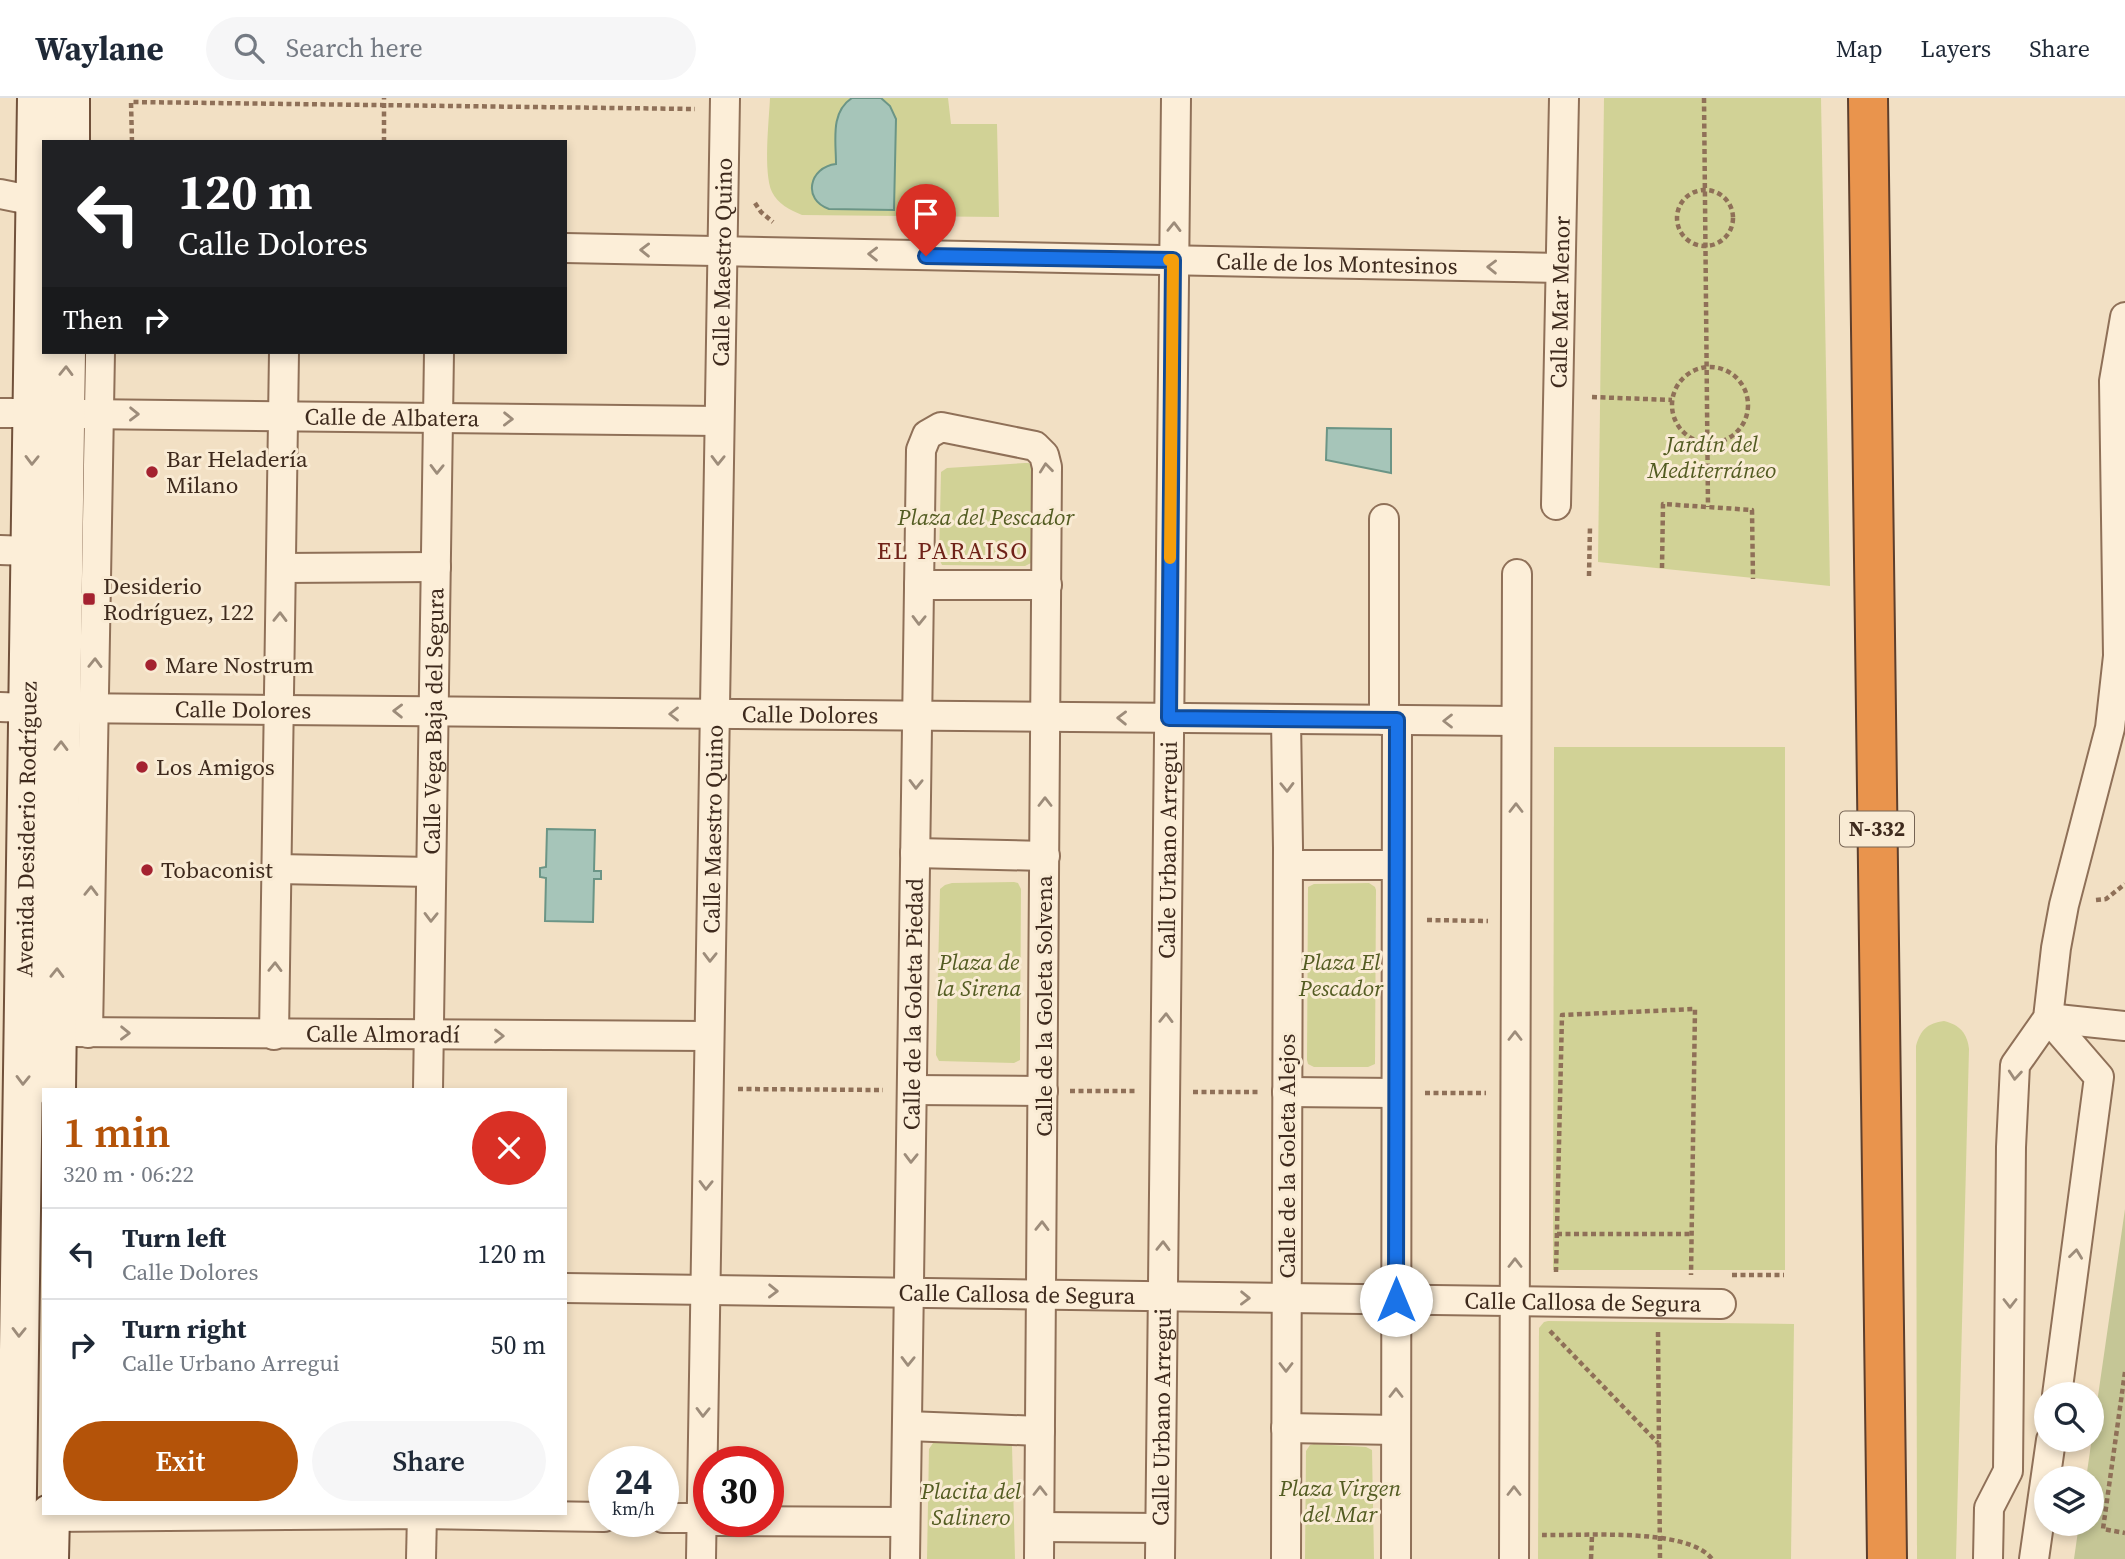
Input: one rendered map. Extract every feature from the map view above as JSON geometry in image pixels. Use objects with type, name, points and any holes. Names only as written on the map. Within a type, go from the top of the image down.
[{"type":"highway","name":"N-332","points":[[1868,98],[1887,1559]]},
{"type":"street","name":"Avenida Desiderio Rodríguez","points":[[37,98],[18,197],[49,413],[42,1031],[10,1275],[29,1516],[49,1559]]},
{"type":"street","points":[[70,98],[70,140]]},
{"type":"street","name":"Calle Urbano Arregui","points":[[1160,1559],[1175,98]]},
{"type":"street","name":"Calle Mar Menor","points":[[1556,505],[1564,98]]},
{"type":"street","name":"Calle Maestro Quino","points":[[706,1446],[708,1036],[723,251],[712,104]]},
{"type":"street","name":"Calle de los Montesinos","points":[[567,248],[1560,268]]},
{"type":"street","points":[[1988,1559],[1989,1508],[2008,1471],[2011,1147],[2015,1065],[2048,1018],[2064,905],[2089,802],[2102,762],[2115,694],[2118,656],[2114,381],[2125,317]]},
{"type":"street","name":"Avenida Desiderio Rodríguez","points":[[55,1088],[42,1031],[46,708],[15,550],[65,354]]},
{"type":"street","name":"Avenida Desiderio Rodríguez","points":[[49,413],[98,354]]},
{"type":"street","points":[[274,1035],[284,354]]},
{"type":"street","name":"Calle Vega Baja del Segura","points":[[428,1088],[439,354]]},
{"type":"street","name":"Calle de Albatera","points":[[49,413],[719,421]]},
{"type":"street","name":"Calle de la Goleta Piedad","points":[[905,1559],[921,450],[922,442],[930,433],[941,427],[950,428],[1029,444],[1044,455],[1047,467],[1047,585]]},
{"type":"street","points":[[1384,519],[1397,920],[1396,1559]]},
{"type":"street","points":[[281,568],[436,567]]},
{"type":"street","points":[[1514,1559],[1520,1302],[1517,574]]},
{"type":"street","points":[[919,585],[1047,585]]},
{"type":"street","name":"Calle de la Goleta Solvena","points":[[1039,1559],[1047,585]]},
{"type":"street","name":"Calle Dolores","points":[[46,708],[1516,721]]},
{"type":"street","name":"Calle de la Goleta Alejos","points":[[1286,719],[1286,1559]]},
{"type":"street","points":[[915,853],[1045,856]]},
{"type":"street","points":[[1288,865],[1396,864]]},
{"type":"street","points":[[277,869],[431,872]]},
{"type":"street","points":[[2048,1018],[2125,1026]]},
{"type":"street","points":[[2048,1018],[2099,1077],[2059,1382]]},
{"type":"street","name":"Calle Almoradí","points":[[42,1031],[274,1035],[708,1036]]},
{"type":"street","points":[[912,1090],[1043,1091]]},
{"type":"street","points":[[1287,1092],[1396,1093]]},
{"type":"street","name":"Calle Callosa de Segura","points":[[567,1288],[1721,1304]]},
{"type":"street","points":[[907,1426],[1040,1431]]},
{"type":"street","points":[[1286,1428],[1396,1430]]},
{"type":"street","points":[[2008,1471],[2034,1473]]},
{"type":"street","points":[[29,1516],[226,1515]]},
{"type":"street","points":[[421,1559],[422,1515]]},
{"type":"street","points":[[483,1515],[588,1517]]},
{"type":"street","name":"Avenida Desiderio Rodríguez","points":[[16,1559],[29,1516]]},
{"type":"street","points":[[784,1521],[905,1522]]},
{"type":"street","points":[[1040,1527],[1160,1528]]},
{"type":"street","points":[[2034,1559],[2037,1536]]},
{"type":"street","name":"Calle Maestro Quino","points":[[701,1559],[704,1537]]},
{"type":"path","points":[[384,98],[384,140]]},
{"type":"path","points":[[1704,98],[1708,507]]},
{"type":"path","points":[[132,140],[131,102],[146,100],[384,105],[712,104]]},
{"type":"path","points":[[1705,190],[1721,195],[1731,209],[1733,218],[1728,234],[1713,245],[1705,247],[1683,237],[1676,215],[1683,200],[1696,191],[1705,190]]},
{"type":"path","points":[[751,194],[761,212],[776,224]]},
{"type":"path","points":[[1706,367],[1718,368],[1737,379],[1744,388],[1747,410],[1744,421],[1729,438],[1707,443],[1684,433],[1676,424],[1672,412],[1675,388],[1694,370],[1706,367]]},
{"type":"path","points":[[1592,397],[1672,400]]},
{"type":"path","points":[[1661,568],[1662,504],[1752,510],[1753,579]]},
{"type":"path","points":[[1589,576],[1590,526]]},
{"type":"path","points":[[1397,920],[1492,920]]},
{"type":"path","points":[[1556,1275],[1562,1015],[1695,1009],[1690,1275]]},
{"type":"path","points":[[734,1089],[912,1090]]},
{"type":"path","points":[[1396,1093],[1492,1093]]},
{"type":"path","points":[[1557,1234],[1691,1234]]},
{"type":"path","points":[[1520,1302],[1659,1444]]},
{"type":"path","points":[[1658,1325],[1660,1559]]},
{"type":"path","points":[[2125,1372],[2103,1529],[2125,1533]]},
{"type":"path","points":[[1541,1535],[1660,1537],[1687,1543],[1708,1553],[1712,1559]]},
{"type":"path","points":[[1591,1559],[1592,1536]]},
{"type":"green space","points":[[770,98],[948,98],[951,124],[997,124],[999,217],[802,215],[793,211],[778,200],[769,183],[767,146]]},
{"type":"green space","name":"Jardín del Mediterráneo","points":[[1604,98],[1821,98],[1830,586],[1598,562]]},
{"type":"green space","name":"Plaza del Pescador","points":[[1029,463],[1033,469],[1031,563],[1025,566],[942,565],[939,559],[941,472],[947,468]]},
{"type":"green space","points":[[1554,747],[1785,747],[1785,1270],[1553,1270]]},
{"type":"green space","name":"Plaza de la Sirena","points":[[952,883],[1018,883],[1021,889],[1020,1060],[1014,1063],[939,1061],[936,1055],[940,889]]},
{"type":"green space","name":"Plaza El Pescador","points":[[1369,883],[1376,890],[1375,1064],[1368,1067],[1314,1067],[1308,1064],[1307,1060],[1308,887],[1314,884]]},
{"type":"green space","points":[[1944,1021],[1962,1030],[1969,1049],[1956,1559],[1917,1559],[1916,1046],[1926,1028]]},
{"type":"green space","points":[[2125,1209],[2125,1559],[2074,1559],[2077,1536],[2104,1536],[2104,1466],[2088,1466],[2090,1452],[2104,1452],[2104,1382],[2100,1382]]},
{"type":"green space","points":[[1548,1321],[1794,1324],[1791,1559],[1538,1559],[1539,1328]]},
{"type":"green space","name":"Placita del Salinero","points":[[936,1442],[1006,1443],[1012,1446],[1015,1559],[927,1559],[929,1449]]},
{"type":"green space","name":"Plaza Virgen del Mar","points":[[1314,1444],[1366,1447],[1372,1450],[1374,1559],[1305,1559],[1306,1451]]},
{"type":"shaded area","points":[[852,98],[881,98],[890,106],[896,119],[894,210],[829,209],[820,205],[812,192],[812,184],[820,171],[836,164],[837,119],[845,104]]},
{"type":"shaded area","points":[[1327,428],[1391,429],[1391,473],[1326,460]]},
{"type":"shaded area","points":[[547,829],[595,830],[594,871],[601,871],[601,879],[594,879],[593,922],[545,921],[546,878],[540,877],[540,868],[546,867]]},
{"type":"slow traffic","points":[[1169,260],[1173,260],[1170,558]]},
{"type":"place","name":"Bar Heladería Milano","points":[[152,472]]},
{"type":"place","name":"Desiderio Rodríguez, 122","points":[[89,599]]},
{"type":"place","name":"Mare Nostrum","points":[[151,665]]},
{"type":"place","name":"Los Amigos","points":[[142,767]]},
{"type":"place","name":"Tobaconist","points":[[147,870]]},
{"type":"district","name":"EL PARAISO","points":[[953,551]]},
{"type":"route","points":[[926,256],[1173,260],[1169,718],[1397,720],[1396,1300]]}]
